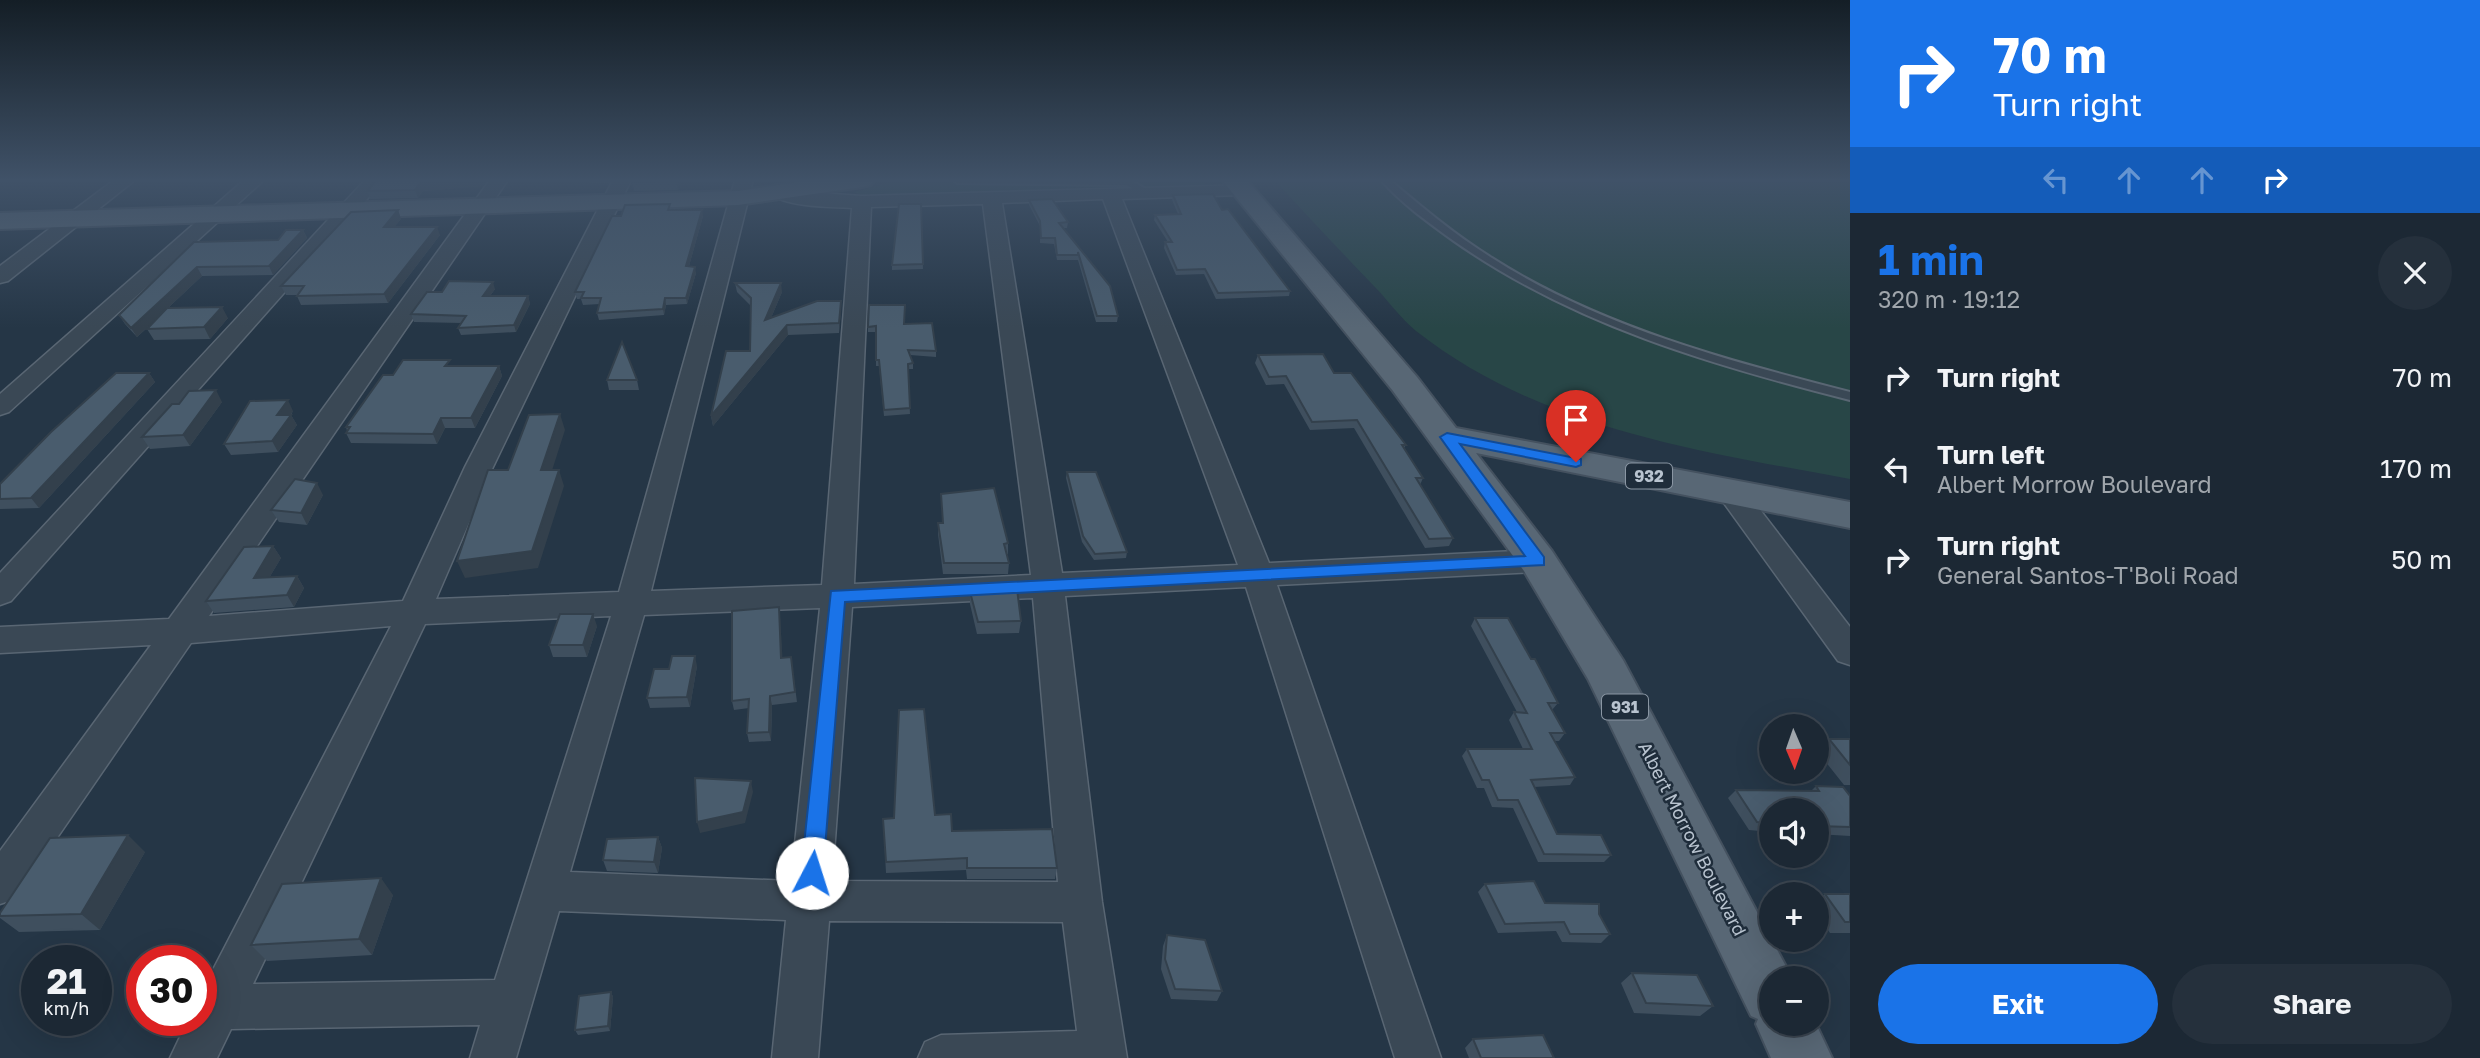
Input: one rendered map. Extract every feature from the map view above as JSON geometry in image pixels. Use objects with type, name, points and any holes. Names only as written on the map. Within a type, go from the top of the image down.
[{"type":"main road","name":"Albert Morrow Boulevard","points":[[1275,229],[1447,437],[1538,561],[1607,672],[1759,972]]},
{"type":"main road","name":"932","points":[[1447,437],[1850,515]]},
{"type":"main road","points":[[1791,1036],[1802,1058]]},
{"type":"street","points":[[0,276],[59,229]]},
{"type":"street","points":[[0,407],[199,229]]},
{"type":"street","points":[[0,593],[329,229]]},
{"type":"street","points":[[0,885],[463,229]]},
{"type":"street","points":[[193,1058],[414,612],[479,467],[597,229]]},
{"type":"street","points":[[493,1058],[632,602],[730,229]]},
{"type":"street","points":[[795,1058],[837,596],[860,229]]},
{"type":"street","points":[[941,1058],[1104,1056],[1081,902],[1048,584],[1006,229]]},
{"type":"street","points":[[1104,229],[1258,576],[1418,1058]]},
{"type":"street","points":[[1731,492],[1850,652]]},
{"type":"street","points":[[0,640],[179,631],[414,612],[837,596],[1538,561]]},
{"type":"street","points":[[544,891],[809,901],[1081,902]]},
{"type":"street","points":[[218,1007],[509,1002]]},
{"type":"lane","points":[[1443,229],[1457,241],[1562,303],[1631,331],[1850,397]]},
{"type":"green space","points":[[1321,229],[1850,229],[1850,479],[1679,446],[1568,414],[1515,392],[1464,364],[1410,326]]},
{"type":"building","points":[[335,229],[435,229],[384,294],[297,296],[304,286],[281,286]]},
{"type":"building","points":[[605,229],[696,229],[686,266],[695,267],[686,298],[665,298],[663,309],[597,313],[601,298],[581,298],[584,292],[575,292]]},
{"type":"building","points":[[896,229],[922,229],[923,264],[892,265]]},
{"type":"building","points":[[1040,229],[1064,229],[1110,286],[1118,316],[1097,316],[1078,252],[1078,255],[1057,255],[1055,238],[1041,238]]},
{"type":"building","points":[[1164,229],[1243,229],[1290,291],[1218,293],[1205,269],[1177,270],[1165,242],[1172,242]]},
{"type":"building","points":[[286,230],[303,230],[269,266],[197,267],[131,328],[119,315],[194,242],[278,240]]},
{"type":"building","points":[[449,281],[493,282],[483,296],[528,296],[514,325],[458,328],[466,316],[411,314],[427,292],[442,292]]},
{"type":"building","points":[[735,283],[781,283],[765,320],[817,301],[841,301],[839,323],[787,325],[711,416],[726,351],[750,351],[751,298]]},
{"type":"building","points":[[869,305],[905,305],[904,324],[932,323],[936,351],[908,350],[913,363],[908,364],[910,408],[884,410],[879,360],[876,360],[876,326],[868,327]]},
{"type":"building","points":[[222,307],[204,327],[147,329],[167,308]]},
{"type":"building","points":[[622,342],[637,380],[607,380]]},
{"type":"building","points":[[1323,354],[1334,373],[1351,373],[1406,445],[1402,445],[1423,478],[1416,478],[1453,538],[1429,539],[1357,420],[1312,422],[1286,376],[1269,377],[1258,355]]},
{"type":"building","points":[[403,360],[450,360],[445,366],[499,366],[471,418],[441,418],[433,434],[346,433],[350,427],[346,427],[383,375],[393,375]]},
{"type":"building","points":[[116,373],[149,373],[31,498],[0,499],[0,484],[51,432]]},
{"type":"building","points":[[216,390],[183,435],[142,437],[172,404],[179,404],[189,391]]},
{"type":"building","points":[[288,400],[277,415],[291,415],[272,441],[224,444],[250,401]]},
{"type":"building","points":[[560,414],[541,470],[559,470],[532,551],[457,561],[488,470],[508,470],[529,415]]},
{"type":"building","points":[[1067,472],[1096,472],[1127,552],[1095,554],[1083,536]]},
{"type":"building","points":[[295,479],[317,483],[301,513],[271,510]]},
{"type":"building","points":[[994,488],[1008,543],[1004,544],[1009,563],[944,563],[938,523],[943,523],[941,494]]},
{"type":"building","points":[[273,546],[254,578],[297,576],[287,595],[206,601],[244,547]]},
{"type":"building","points":[[1017,589],[1021,621],[978,622],[970,592]]},
{"type":"building","points":[[779,607],[781,658],[791,657],[795,692],[770,696],[769,732],[747,733],[749,699],[732,701],[732,611]]},
{"type":"building","points":[[560,614],[593,614],[583,645],[549,645]]},
{"type":"building","points":[[1475,618],[1508,618],[1531,659],[1535,659],[1558,703],[1548,703],[1565,733],[1550,733],[1575,777],[1531,780],[1557,834],[1601,835],[1611,855],[1544,854],[1518,800],[1498,800],[1489,780],[1482,780],[1467,749],[1532,749],[1514,712],[1527,713]]},
{"type":"building","points":[[672,656],[695,656],[687,697],[647,698],[654,669],[669,669]]},
{"type":"building","points":[[924,709],[935,815],[951,814],[952,831],[1052,829],[1057,868],[967,868],[967,858],[886,862],[883,819],[894,818],[899,710]]},
{"type":"building","points":[[1829,739],[1850,739],[1850,765]]},
{"type":"building","points":[[695,778],[751,781],[743,812],[697,822]]},
{"type":"building","points":[[1816,786],[1843,787],[1850,796],[1850,827],[1829,826],[1829,798],[1759,798],[1757,822],[1736,790],[1819,791]]},
{"type":"building","points":[[128,835],[81,914],[0,916],[50,838]]},
{"type":"building","points":[[658,837],[654,862],[603,860],[607,839]]},
{"type":"building","points":[[381,878],[359,939],[251,945],[282,884]]},
{"type":"building","points":[[1534,881],[1545,903],[1599,904],[1599,914],[1610,934],[1570,934],[1564,922],[1505,924],[1485,884]]},
{"type":"building","points":[[1829,894],[1850,894],[1850,922],[1845,922],[1829,900]]},
{"type":"building","points":[[1167,935],[1205,940],[1222,991],[1175,989],[1165,959]]},
{"type":"building","points":[[1632,973],[1697,975],[1713,1006],[1646,1003]]},
{"type":"building","points":[[611,992],[608,1026],[575,1030],[579,996]]},
{"type":"building","points":[[1543,1035],[1554,1058],[1481,1058],[1473,1039]]},
{"type":"route","points":[[812,873],[837,596],[1538,561],[1447,437],[1576,462]]}]
